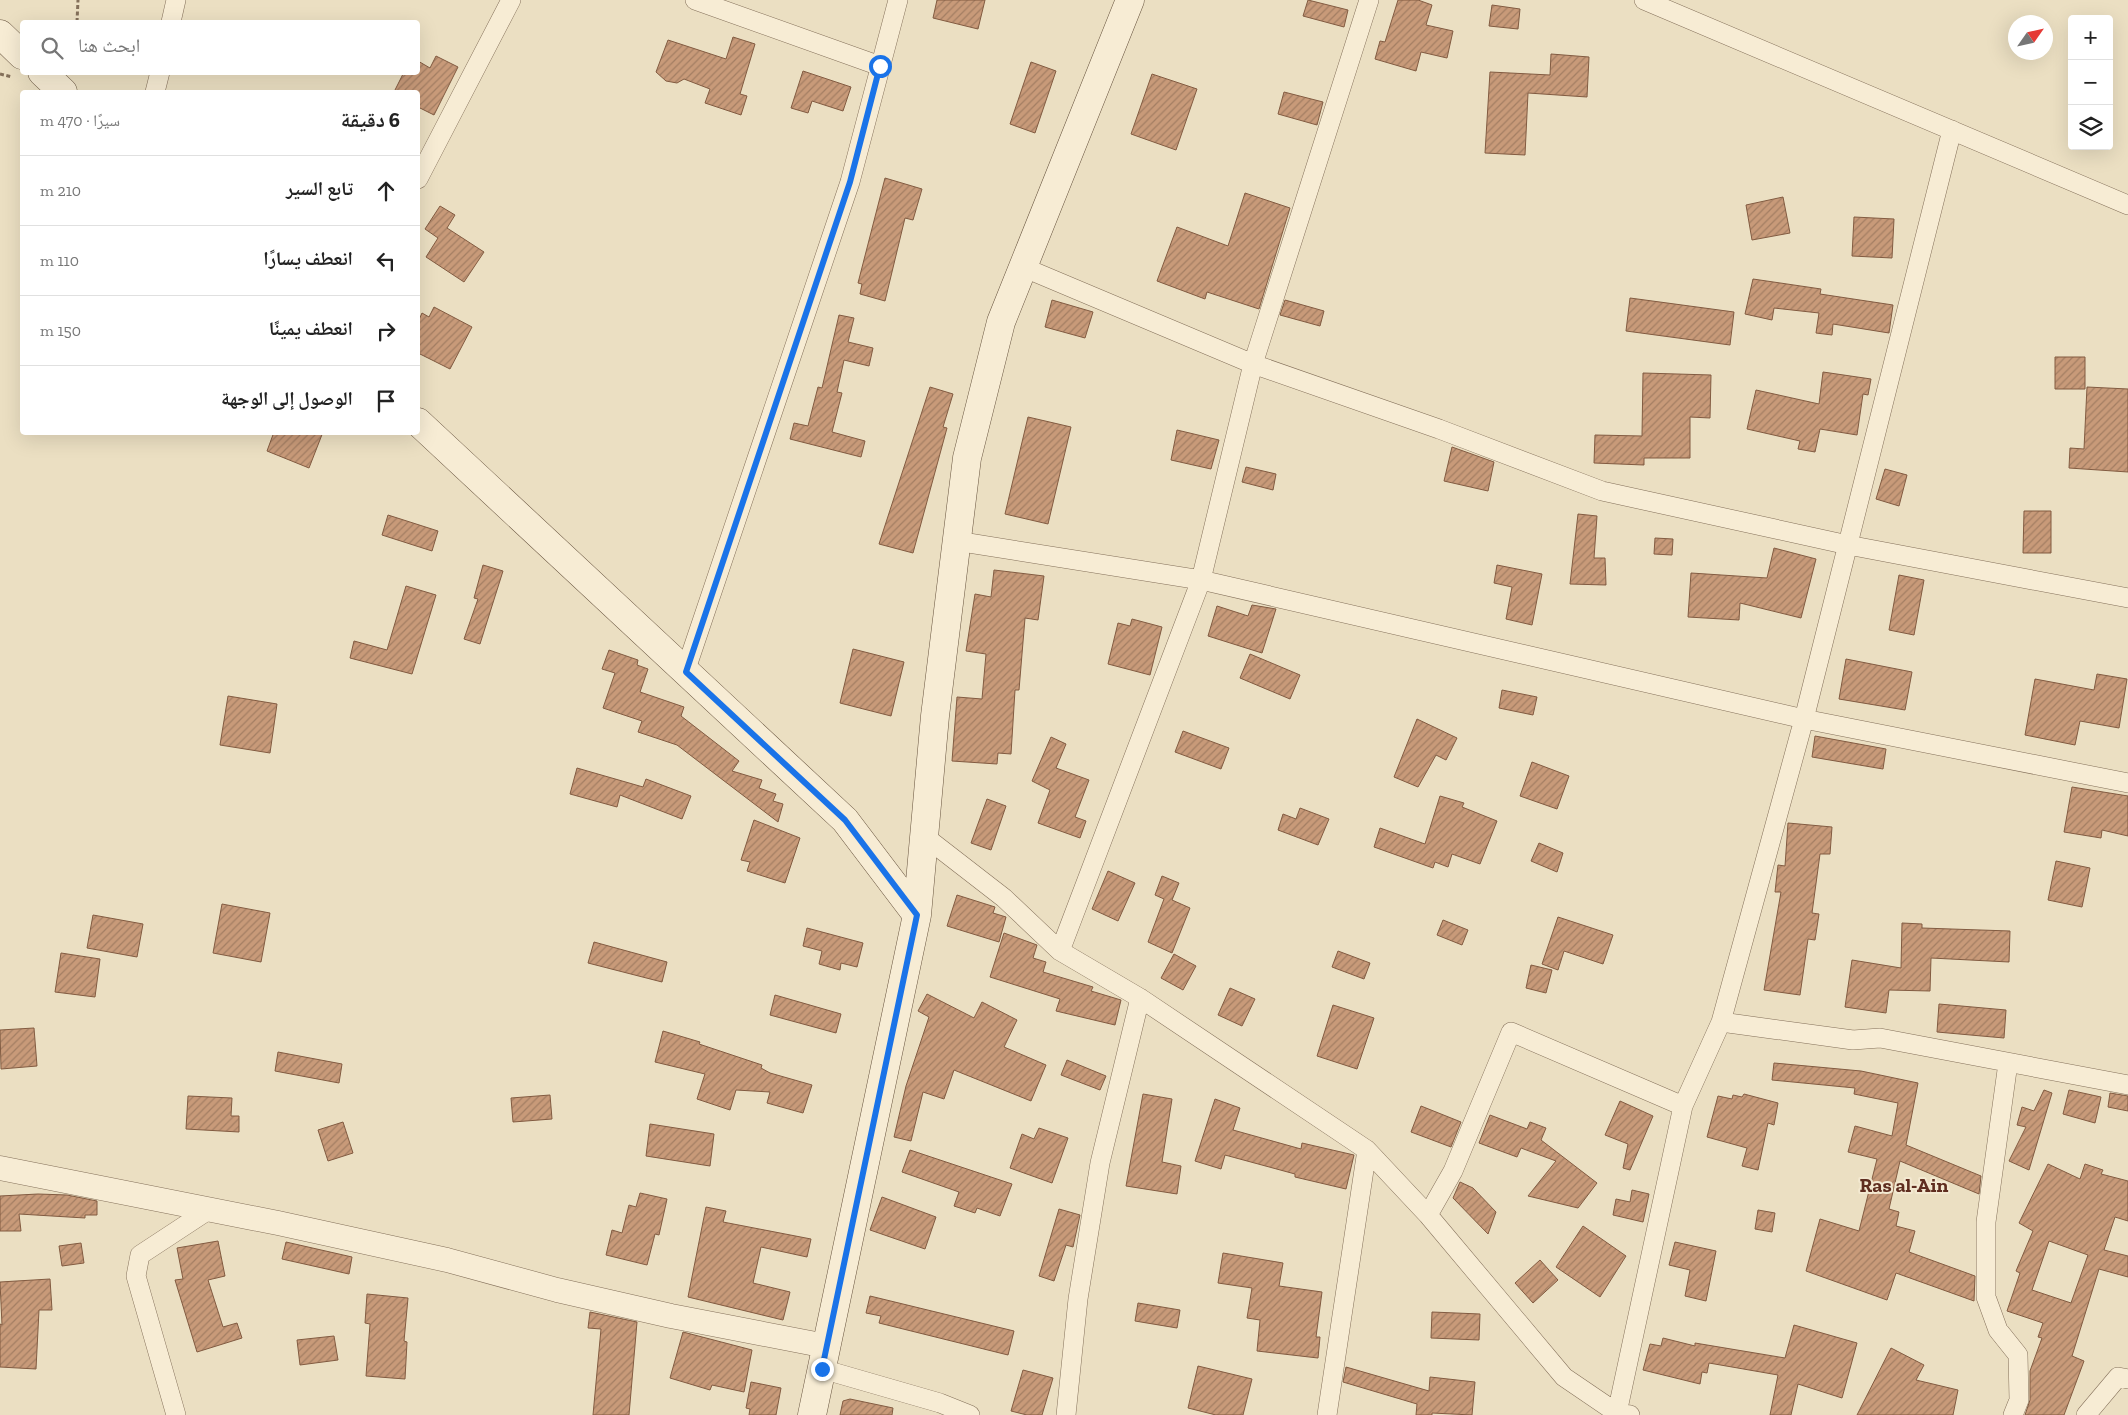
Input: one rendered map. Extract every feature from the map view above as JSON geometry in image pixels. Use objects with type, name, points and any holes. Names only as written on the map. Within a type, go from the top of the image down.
[{"type":"main road","points":[[812,1415],[917,915],[935,716],[969,449],[1001,322],[1025,268],[1130,0]]},
{"type":"main road","points":[[0,34],[20,53]]},
{"type":"main road","points":[[45,75],[61,90]]},
{"type":"main road","points":[[420,424],[845,820],[917,915]]},
{"type":"street","points":[[171,20],[176,0]]},
{"type":"street","points":[[420,175],[511,0]]},
{"type":"street","points":[[695,0],[880,66]]},
{"type":"street","points":[[686,672],[850,182],[898,0]]},
{"type":"street","points":[[1060,951],[1201,580],[1253,364],[1369,0]]},
{"type":"street","points":[[1644,0],[2128,204]]},
{"type":"street","points":[[156,90],[159,75]]},
{"type":"street","points":[[924,836],[1004,898],[1060,951],[1140,998],[1367,1150],[1428,1214],[1564,1377],[1623,1414],[1683,1106],[1721,1022],[1804,719],[1952,130]]},
{"type":"street","points":[[1025,268],[1253,364],[1439,429],[1602,491],[1848,545],[2128,598]]},
{"type":"street","points":[[956,541],[1201,580],[1804,719],[2128,783]]},
{"type":"street","points":[[1066,1415],[1078,1299],[1100,1163],[1140,998]]},
{"type":"street","points":[[1721,1022],[1853,1040],[1880,1038],[2128,1085]]},
{"type":"street","points":[[1428,1214],[1453,1171],[1511,1032],[1683,1106]]},
{"type":"street","points":[[2008,1063],[1986,1222],[1986,1297],[1998,1330],[2018,1355],[2019,1400],[2013,1415]]},
{"type":"street","points":[[1327,1415],[1367,1150]]},
{"type":"street","points":[[0,1168],[210,1209],[447,1260],[557,1290],[671,1316],[824,1358],[970,1415]]},
{"type":"street","points":[[176,1415],[136,1276],[140,1255],[210,1209]]},
{"type":"street","points":[[2086,1415],[2118,1377],[2128,1379]]},
{"type":"path","points":[[76,20],[78,0]]},
{"type":"building","points":[[937,0],[985,0],[978,29],[933,18]]},
{"type":"building","points":[[1308,0],[1348,10],[1344,27],[1303,16]]},
{"type":"building","points":[[1398,0],[1418,0],[1432,5],[1426,25],[1453,31],[1447,58],[1421,52],[1416,71],[1375,59],[1380,41],[1385,42]]},
{"type":"building","points":[[1492,5],[1520,9],[1518,29],[1489,26]]},
{"type":"building","points":[[733,37],[755,44],[740,94],[747,96],[741,115],[705,103],[710,89],[684,79],[677,83],[666,81],[656,72],[668,40],[726,59]]},
{"type":"building","points":[[1551,54],[1589,57],[1587,97],[1528,93],[1525,155],[1485,153],[1490,72],[1550,75]]},
{"type":"building","points":[[436,56],[458,67],[434,115],[420,108],[420,90],[395,90],[402,75],[420,75],[420,62],[430,68]]},
{"type":"building","points":[[1031,62],[1056,71],[1035,133],[1010,124]]},
{"type":"building","points":[[803,71],[851,87],[843,111],[812,101],[808,113],[791,108]]},
{"type":"building","points":[[1152,74],[1197,89],[1176,150],[1131,134]]},
{"type":"building","points":[[1284,92],[1323,102],[1317,125],[1278,114]]},
{"type":"building","points":[[885,178],[922,189],[913,220],[905,218],[885,301],[860,294],[862,284],[858,283]]},
{"type":"building","points":[[1245,193],[1290,208],[1259,309],[1207,292],[1205,299],[1157,281],[1177,227],[1228,246]]},
{"type":"building","points":[[1783,197],[1790,233],[1752,240],[1746,205]]},
{"type":"building","points":[[440,206],[455,215],[447,228],[484,252],[464,282],[426,257],[438,238],[425,229]]},
{"type":"building","points":[[1854,217],[1894,219],[1892,258],[1852,256]]},
{"type":"building","points":[[1753,279],[1821,289],[1820,294],[1893,305],[1889,333],[1833,324],[1832,335],[1816,333],[1819,313],[1774,308],[1772,320],[1745,314]]},
{"type":"building","points":[[1630,298],[1734,312],[1730,345],[1626,331]]},
{"type":"building","points":[[1052,300],[1093,312],[1085,338],[1045,327]]},
{"type":"building","points":[[1285,300],[1324,311],[1320,326],[1280,315]]},
{"type":"building","points":[[434,307],[472,327],[450,369],[420,354],[420,318],[422,313],[429,317]]},
{"type":"building","points":[[839,315],[854,318],[848,342],[873,348],[869,366],[844,360],[837,392],[842,393],[832,432],[865,441],[861,457],[790,439],[794,423],[808,426],[818,387],[822,388]]},
{"type":"building","points":[[2055,357],[2085,357],[2085,389],[2055,389]]},
{"type":"building","points":[[1823,372],[1871,379],[1868,395],[1863,394],[1857,435],[1820,429],[1815,452],[1798,449],[1800,441],[1747,429],[1756,390],[1819,404]]},
{"type":"building","points":[[1643,373],[1711,375],[1710,418],[1690,417],[1690,458],[1644,458],[1644,465],[1594,463],[1595,435],[1642,436]]},
{"type":"building","points":[[930,387],[953,394],[943,427],[947,428],[913,553],[879,544]]},
{"type":"building","points":[[2087,387],[2128,389],[2128,472],[2069,468],[2070,448],[2084,449]]},
{"type":"building","points":[[1028,417],[1071,427],[1048,524],[1005,514]]},
{"type":"building","points":[[1177,430],[1219,440],[1211,469],[1171,460]]},
{"type":"building","points":[[273,435],[322,435],[309,468],[267,451]]},
{"type":"building","points":[[1452,447],[1494,462],[1488,491],[1444,481]]},
{"type":"building","points":[[1246,467],[1276,474],[1273,490],[1242,482]]},
{"type":"building","points":[[1885,469],[1907,475],[1899,506],[1876,499]]},
{"type":"building","points":[[2024,511],[2051,511],[2051,553],[2023,553]]},
{"type":"building","points":[[1578,514],[1597,516],[1594,558],[1605,558],[1606,585],[1570,584]]},
{"type":"building","points":[[388,515],[438,531],[432,551],[382,535]]},
{"type":"building","points":[[1655,538],[1673,539],[1672,555],[1654,554]]},
{"type":"building","points":[[1774,548],[1816,559],[1801,618],[1740,603],[1739,620],[1688,617],[1691,573],[1767,578]]},
{"type":"building","points":[[483,565],[503,571],[480,644],[464,639],[478,599],[474,598]]},
{"type":"building","points":[[1497,565],[1542,574],[1532,625],[1506,619],[1512,587],[1494,583]]},
{"type":"building","points":[[994,570],[1044,576],[1038,620],[1025,618],[1019,690],[1015,690],[1011,754],[998,753],[997,764],[952,761],[957,697],[982,699],[986,654],[966,651],[975,594],[991,597]]},
{"type":"building","points":[[1899,575],[1924,580],[1914,635],[1889,630]]},
{"type":"building","points":[[406,586],[436,595],[412,674],[350,658],[354,641],[387,650]]},
{"type":"building","points":[[1252,605],[1276,609],[1262,653],[1208,636],[1217,606],[1248,616]]},
{"type":"building","points":[[1132,619],[1162,627],[1150,675],[1108,664],[1118,623],[1130,626]]},
{"type":"building","points":[[853,649],[904,662],[891,716],[840,703]]},
{"type":"building","points":[[609,650],[638,660],[637,665],[648,669],[640,692],[684,707],[681,716],[739,761],[732,771],[762,780],[759,788],[776,794],[773,801],[783,804],[778,822],[677,745],[638,732],[642,721],[603,708],[615,673],[602,669]]},
{"type":"building","points":[[1250,654],[1300,675],[1290,699],[1240,678]]},
{"type":"building","points":[[1846,659],[1912,672],[1905,710],[1839,699]]},
{"type":"building","points":[[2097,674],[2127,679],[2119,728],[2080,721],[2075,745],[2025,735],[2035,679],[2094,690]]},
{"type":"building","points":[[1502,690],[1537,697],[1533,715],[1499,708]]},
{"type":"building","points":[[228,696],[277,704],[270,753],[220,745]]},
{"type":"building","points":[[1417,719],[1457,738],[1446,760],[1436,755],[1418,787],[1394,777]]},
{"type":"building","points":[[1183,731],[1229,748],[1221,769],[1175,752]]},
{"type":"building","points":[[1815,736],[1886,749],[1883,769],[1812,757]]},
{"type":"building","points":[[1051,737],[1066,744],[1056,768],[1089,780],[1075,817],[1086,821],[1080,838],[1038,823],[1050,790],[1032,781]]},
{"type":"building","points":[[1532,762],[1569,776],[1557,809],[1520,796]]},
{"type":"building","points":[[577,768],[643,787],[646,779],[691,796],[682,819],[620,795],[617,807],[570,794]]},
{"type":"building","points":[[2072,787],[2128,796],[2128,836],[2102,830],[2101,838],[2064,832]]},
{"type":"building","points":[[1440,796],[1464,803],[1462,807],[1497,821],[1480,864],[1452,854],[1448,867],[1435,862],[1433,868],[1374,847],[1380,828],[1425,844]]},
{"type":"building","points":[[987,799],[1006,806],[991,850],[971,843]]},
{"type":"building","points":[[1300,808],[1329,819],[1318,845],[1278,830],[1283,814],[1296,819]]},
{"type":"building","points":[[754,820],[800,838],[785,883],[747,871],[750,862],[741,860]]},
{"type":"building","points":[[1788,823],[1832,827],[1830,854],[1820,854],[1812,913],[1819,914],[1815,940],[1808,939],[1800,995],[1764,990],[1781,892],[1775,892],[1778,865],[1785,866]]},
{"type":"building","points":[[1539,843],[1563,853],[1557,872],[1531,861]]},
{"type":"building","points":[[2056,861],[2090,868],[2082,907],[2048,900]]},
{"type":"building","points":[[1108,871],[1135,883],[1118,921],[1092,909]]},
{"type":"building","points":[[1162,876],[1179,883],[1172,900],[1190,908],[1172,953],[1148,942],[1164,899],[1155,895]]},
{"type":"building","points":[[957,895],[995,907],[993,913],[1006,917],[999,942],[947,926]]},
{"type":"building","points":[[222,904],[270,913],[261,962],[213,953]]},
{"type":"building","points":[[93,915],[143,924],[137,957],[87,948]]},
{"type":"building","points":[[1558,917],[1613,935],[1603,964],[1564,951],[1558,970],[1542,964]]},
{"type":"building","points":[[1443,920],[1468,930],[1462,945],[1437,935]]},
{"type":"building","points":[[1902,923],[1922,924],[1922,928],[2010,931],[2009,962],[1931,958],[1930,991],[1889,990],[1886,1013],[1845,1007],[1852,960],[1901,968]]},
{"type":"building","points":[[807,928],[863,943],[857,967],[841,963],[840,970],[819,964],[822,951],[803,946]]},
{"type":"building","points":[[1004,933],[1037,945],[1033,958],[1046,962],[1043,972],[1093,987],[1091,991],[1121,1000],[1115,1025],[1056,1011],[1060,999],[990,977]]},
{"type":"building","points":[[594,942],[667,962],[662,982],[588,963]]},
{"type":"building","points":[[1338,951],[1370,963],[1364,979],[1332,967]]},
{"type":"building","points":[[61,953],[100,959],[95,997],[55,992]]},
{"type":"building","points":[[1174,954],[1196,966],[1183,990],[1161,978]]},
{"type":"building","points":[[1531,965],[1552,970],[1546,993],[1526,988]]},
{"type":"building","points":[[1230,988],[1255,999],[1242,1026],[1218,1015]]},
{"type":"building","points":[[927,994],[974,1018],[982,1002],[1017,1020],[1004,1047],[1046,1065],[1031,1101],[954,1070],[944,1099],[923,1092],[911,1141],[894,1137],[906,1086],[929,1017],[918,1011]]},
{"type":"building","points":[[775,995],[841,1014],[836,1033],[770,1015]]},
{"type":"building","points":[[1939,1004],[2006,1010],[2004,1038],[1937,1032]]},
{"type":"building","points":[[1333,1005],[1374,1018],[1357,1069],[1317,1056]]},
{"type":"building","points":[[34,1028],[37,1066],[1,1069],[0,1030]]},
{"type":"building","points":[[663,1031],[700,1042],[699,1044],[762,1065],[761,1068],[770,1073],[812,1085],[803,1113],[767,1103],[770,1092],[736,1090],[730,1110],[697,1099],[705,1074],[655,1062]]},
{"type":"building","points":[[278,1052],[342,1064],[339,1083],[275,1071]]},
{"type":"building","points":[[1067,1060],[1106,1076],[1100,1090],[1061,1075]]},
{"type":"building","points":[[1774,1063],[1861,1071],[1918,1083],[1906,1145],[1981,1176],[1979,1194],[1900,1161],[1889,1209],[1899,1212],[1896,1226],[1915,1231],[1909,1252],[1975,1276],[1974,1301],[1896,1273],[1887,1300],[1806,1271],[1820,1219],[1859,1231],[1877,1159],[1848,1152],[1855,1126],[1892,1136],[1898,1103],[1854,1094],[1855,1088],[1772,1080]]},
{"type":"building","points":[[2044,1090],[2052,1093],[2029,1170],[2009,1161],[2026,1127],[2017,1125],[2022,1107],[2034,1111]]},
{"type":"building","points":[[2069,1090],[2101,1097],[2095,1123],[2063,1114]]},
{"type":"building","points":[[2110,1093],[2128,1096],[2128,1111],[2108,1107]]},
{"type":"building","points":[[1143,1094],[1172,1099],[1162,1162],[1181,1166],[1177,1194],[1126,1186]]},
{"type":"building","points":[[1744,1094],[1778,1103],[1774,1125],[1768,1123],[1758,1170],[1742,1166],[1747,1148],[1707,1137],[1718,1096],[1732,1099],[1733,1095],[1742,1097]]},
{"type":"building","points":[[550,1095],[552,1119],[513,1122],[511,1098]]},
{"type":"building","points":[[188,1096],[232,1098],[231,1116],[239,1116],[239,1132],[186,1129]]},
{"type":"building","points":[[1215,1099],[1240,1108],[1233,1130],[1301,1149],[1302,1143],[1354,1155],[1346,1189],[1295,1177],[1295,1174],[1225,1155],[1221,1169],[1195,1161]]},
{"type":"building","points":[[1620,1101],[1653,1116],[1630,1170],[1623,1168],[1628,1144],[1605,1135]]},
{"type":"building","points":[[1421,1106],[1461,1122],[1451,1147],[1411,1132]]},
{"type":"building","points":[[1490,1115],[1527,1129],[1530,1122],[1546,1128],[1541,1140],[1597,1183],[1578,1208],[1528,1196],[1556,1161],[1521,1148],[1517,1157],[1479,1143]]},
{"type":"building","points":[[343,1122],[353,1153],[328,1161],[318,1130]]},
{"type":"building","points":[[650,1124],[714,1134],[710,1166],[646,1156]]},
{"type":"building","points":[[1039,1128],[1068,1138],[1052,1183],[1010,1168],[1022,1134],[1034,1139]]},
{"type":"building","points":[[910,1150],[1012,1184],[1000,1216],[977,1208],[975,1213],[954,1206],[959,1192],[902,1172]]},
{"type":"building","points":[[2048,1164],[2080,1179],[2085,1164],[2103,1170],[2101,1174],[2128,1181],[2128,1221],[2115,1217],[2104,1250],[2128,1256],[2128,1277],[2099,1269],[2072,1356],[2084,1361],[2064,1415],[2025,1415],[2030,1400],[2030,1371],[2042,1338],[2038,1337],[2043,1323],[2007,1311],[2020,1273],[2016,1271],[2033,1231],[2019,1223]],"holes":[[[2049,1241],[2088,1255],[2071,1303],[2032,1290]]]},
{"type":"building","points":[[1460,1182],[1473,1188],[1496,1212],[1488,1234],[1453,1198]]},
{"type":"building","points":[[1632,1190],[1649,1194],[1643,1222],[1613,1215],[1616,1199],[1630,1202]]},
{"type":"building","points":[[640,1193],[667,1199],[659,1235],[655,1234],[647,1265],[606,1255],[612,1230],[622,1233],[629,1205],[636,1207]]},
{"type":"building","points":[[67,1195],[97,1201],[97,1215],[85,1215],[85,1218],[19,1214],[21,1231],[0,1231],[0,1196]]},
{"type":"building","points":[[882,1197],[936,1217],[925,1249],[870,1230]]},
{"type":"building","points":[[706,1207],[726,1211],[723,1222],[811,1239],[807,1257],[761,1247],[753,1283],[790,1292],[783,1320],[688,1297]]},
{"type":"building","points":[[1059,1209],[1080,1215],[1073,1247],[1066,1245],[1054,1281],[1039,1276]]},
{"type":"building","points":[[1758,1210],[1775,1213],[1772,1232],[1755,1229]]},
{"type":"building","points":[[1583,1226],[1626,1256],[1600,1297],[1556,1267]]},
{"type":"building","points":[[218,1241],[225,1276],[208,1280],[223,1327],[237,1323],[242,1338],[197,1352],[175,1280],[183,1279],[177,1248]]},
{"type":"building","points":[[286,1242],[352,1257],[349,1274],[282,1259]]},
{"type":"building","points":[[1675,1242],[1716,1251],[1706,1301],[1685,1296],[1690,1270],[1669,1265]]},
{"type":"building","points":[[81,1243],[84,1263],[62,1266],[59,1246]]},
{"type":"building","points":[[1223,1253],[1283,1263],[1279,1286],[1322,1292],[1316,1337],[1320,1337],[1318,1358],[1257,1351],[1260,1320],[1247,1318],[1252,1288],[1218,1283]]},
{"type":"building","points":[[1540,1260],[1558,1280],[1533,1303],[1515,1283]]},
{"type":"building","points":[[50,1279],[52,1310],[39,1310],[36,1369],[0,1367],[0,1324],[2,1325],[0,1282]]},
{"type":"building","points":[[367,1294],[408,1298],[404,1341],[407,1342],[405,1379],[366,1376],[370,1324],[365,1323]]},
{"type":"building","points":[[870,1296],[1014,1331],[1008,1355],[879,1323],[881,1316],[866,1313]]},
{"type":"building","points":[[1138,1303],[1180,1310],[1177,1328],[1135,1321]]},
{"type":"building","points":[[590,1312],[637,1322],[629,1415],[593,1415],[601,1329],[588,1328]]},
{"type":"building","points":[[1432,1312],[1480,1314],[1479,1340],[1431,1338]]},
{"type":"building","points":[[1794,1325],[1857,1343],[1842,1398],[1798,1384],[1791,1415],[1770,1415],[1778,1375],[1709,1363],[1707,1373],[1702,1372],[1700,1384],[1643,1370],[1650,1344],[1661,1346],[1663,1338],[1695,1346],[1695,1343],[1785,1358]]},
{"type":"building","points":[[683,1332],[752,1350],[744,1392],[712,1385],[710,1390],[670,1378]]},
{"type":"building","points":[[334,1336],[338,1360],[300,1365],[297,1340]]},
{"type":"building","points":[[1891,1348],[1924,1365],[1916,1380],[1958,1390],[1953,1415],[1857,1415]]},
{"type":"building","points":[[1198,1366],[1252,1379],[1243,1415],[1216,1415],[1188,1408]]},
{"type":"building","points":[[1346,1367],[1429,1391],[1430,1377],[1475,1382],[1472,1415],[1432,1413],[1432,1415],[1416,1415],[1417,1404],[1343,1382]]},
{"type":"building","points":[[1023,1370],[1053,1378],[1042,1415],[1027,1415],[1011,1411]]},
{"type":"building","points":[[751,1382],[781,1388],[776,1415],[749,1415],[750,1409],[746,1408]]},
{"type":"building","points":[[850,1399],[893,1408],[892,1415],[840,1415],[843,1401]]},
{"type":"district","name":"Ras al-Ain","points":[[1904,1185]]},
{"type":"route","points":[[822,1369],[917,915],[845,820],[686,672],[850,182],[880,66]]}]
